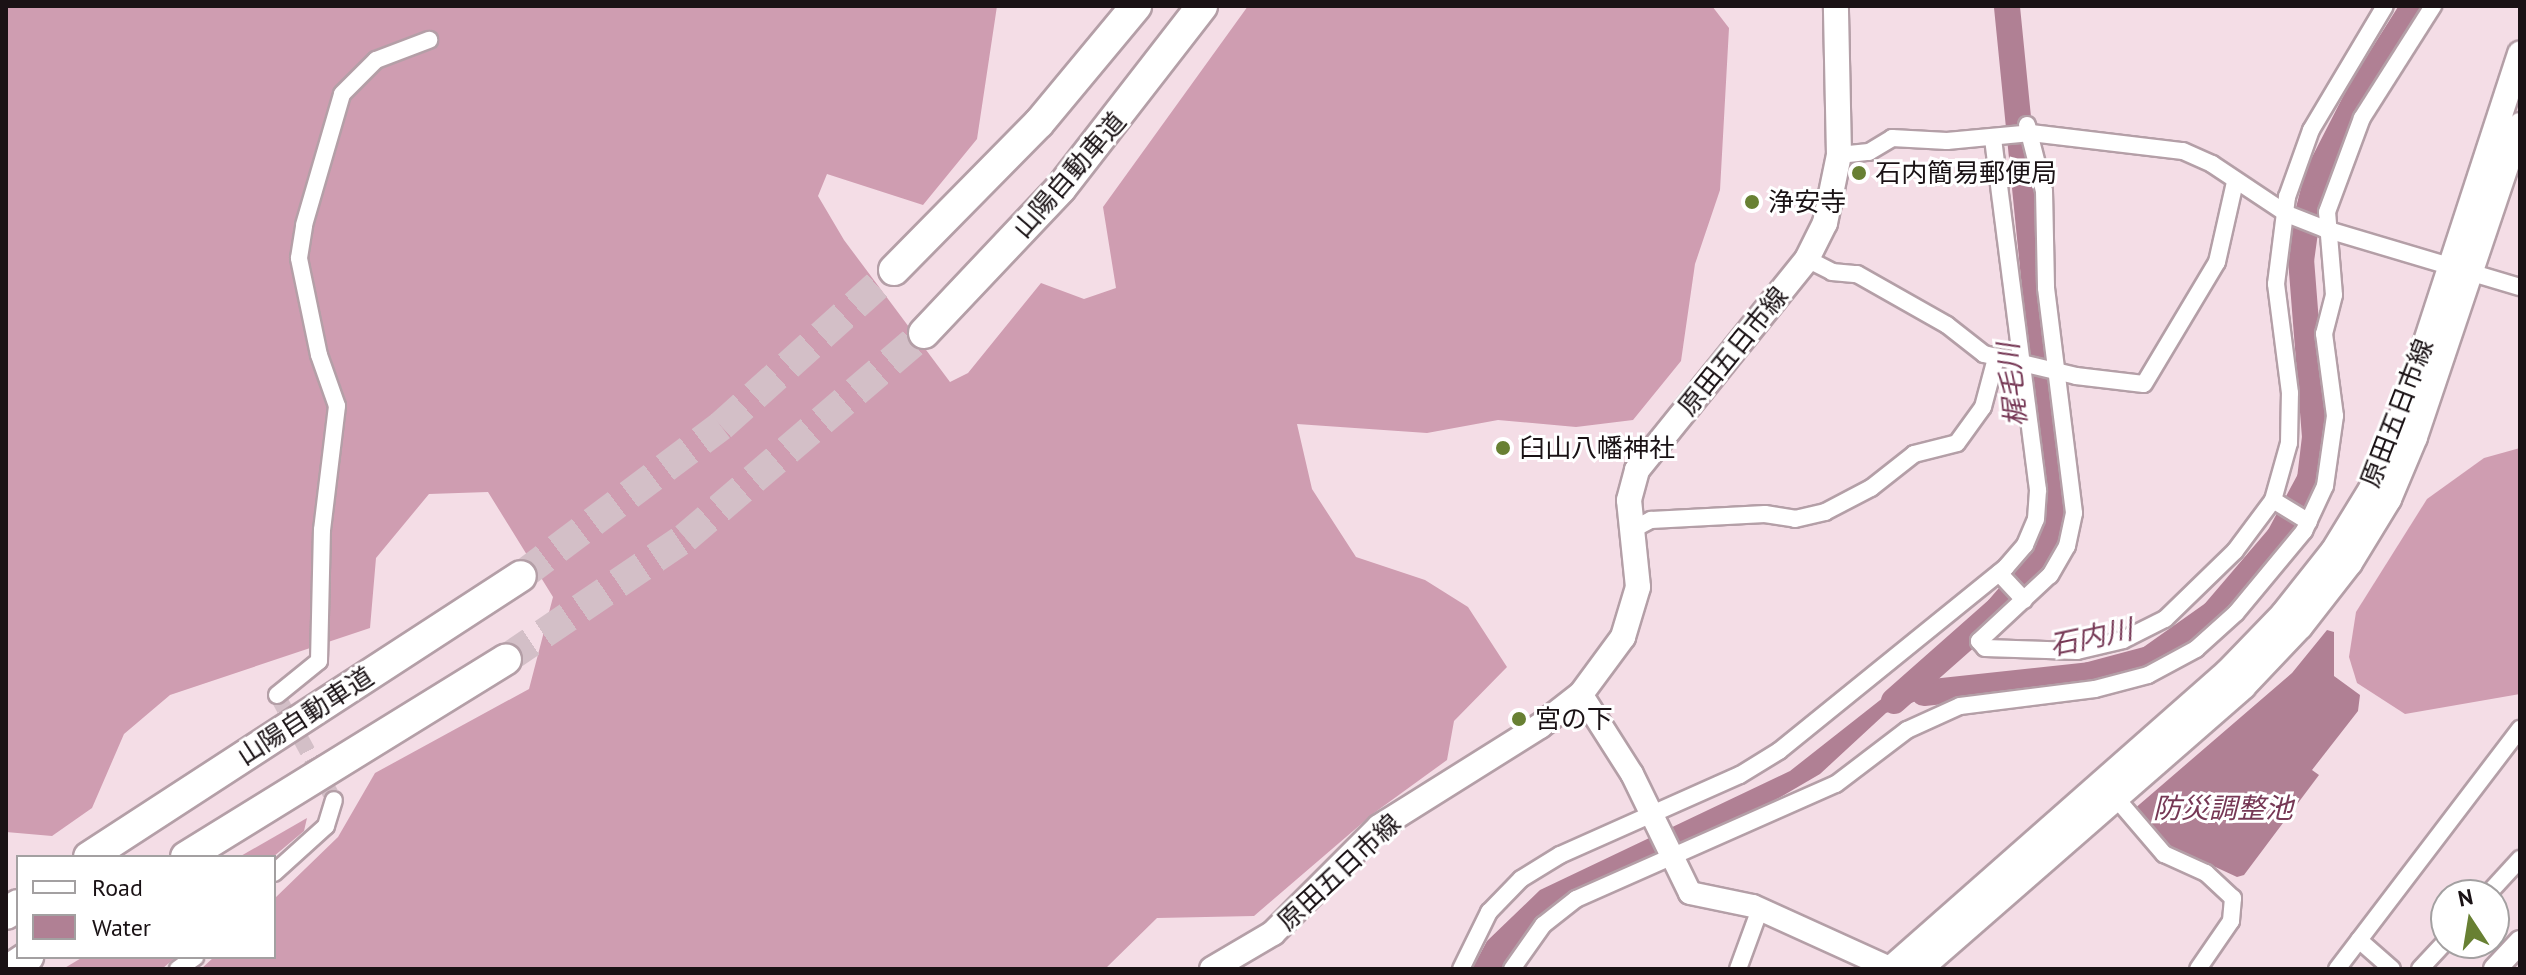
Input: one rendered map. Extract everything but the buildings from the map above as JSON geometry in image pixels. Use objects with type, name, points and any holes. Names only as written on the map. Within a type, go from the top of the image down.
[{"type":"highway","points":[[894,270],[1039,123],[1136,6]]},
{"type":"highway","name":"山陽自動車道","points":[[924,333],[1061,188],[1202,6]]},
{"type":"highway","name":"山陽自動車道","points":[[92,855],[521,576]]},
{"type":"highway","points":[[189,855],[506,659]]},
{"type":"main road","name":"原田五日市線","points":[[1212,969],[1273,933],[1379,827],[1540,726],[1581,694],[1623,637],[1635,608],[1638,587],[1629,500],[1637,470],[1807,259],[1825,223],[1839,155],[1836,6]]},
{"type":"main road","name":"原田五日市線","points":[[1920,969],[2268,663],[2350,563],[2389,499],[2415,437],[2520,54]]},
{"type":"main road","name":"原田五日市線","points":[[1891,969],[2227,672],[2309,582],[2371,489],[2520,125]]},
{"type":"street","points":[[2027,130],[2044,191],[2041,228],[2055,370],[2074,496],[2072,530],[2059,561],[1981,637],[1981,646],[2077,651],[2123,640],[2184,604],[2274,500],[2289,443],[2290,393],[2276,284],[2286,213],[2311,130],[2385,6]]},
{"type":"street","points":[[1512,969],[1529,941],[1559,911],[1668,856],[1836,784],[1901,734],[1960,706],[2122,684],[2173,664],[2236,613],[2308,522],[2325,486],[2335,416],[2324,334],[2334,295],[2323,228],[2337,178],[2362,118],[2433,6]]},
{"type":"street","points":[[277,695],[319,661],[322,530],[337,406],[319,355],[299,258],[304,225],[342,94],[376,60],[429,40]]},
{"type":"street","points":[[1839,155],[1869,152],[1892,138],[1995,137],[2027,130],[2183,151],[2286,213],[2323,228],[2520,287]]},
{"type":"street","points":[[1461,969],[1489,912],[1521,879],[1651,818],[1779,751],[2000,573],[2025,545],[2038,505],[2026,363],[1995,137]]},
{"type":"street","points":[[1807,259],[1832,272],[1857,274],[1996,358],[2144,384],[2217,262],[2235,182]]},
{"type":"street","points":[[1630,531],[1651,520],[1765,514],[1795,519],[1825,512],[1871,488],[1914,454],[1957,443],[1983,407],[1996,358]]},
{"type":"street","points":[[2274,500],[2308,522]]},
{"type":"street","points":[[2000,573],[2023,599]]},
{"type":"street","points":[[1581,694],[1605,727],[1668,856],[1690,893],[1760,909],[1891,969]]},
{"type":"street","points":[[2337,969],[2519,731]]},
{"type":"street","points":[[2116,798],[2162,852],[2206,873],[2233,898],[2231,921],[2198,969]]},
{"type":"street","points":[[276,871],[326,826],[334,800]]},
{"type":"street","points":[[2502,879],[2520,859]]},
{"type":"street","points":[[1738,969],[1760,909]]},
{"type":"street","points":[[2359,940],[2392,969]]},
{"type":"street","points":[[2495,969],[2520,942]]},
{"type":"shaded area","points":[[6,6],[997,6],[977,139],[923,205],[827,174],[818,196],[844,240],[950,382],[968,373],[1041,283],[1084,299],[1116,288],[1103,207],[1248,6],[1712,6],[1729,28],[1720,190],[1695,264],[1681,361],[1633,420],[1576,427],[1498,420],[1427,433],[1297,424],[1312,489],[1356,557],[1425,580],[1468,607],[1507,667],[1454,721],[1447,760],[1374,813],[1254,916],[1157,918],[1105,969],[201,969],[212,959],[276,959],[276,897],[338,837],[375,773],[529,689],[553,597],[488,492],[429,494],[376,558],[370,628],[170,695],[124,734],[92,808],[52,836],[6,832]]},
{"type":"shaded area","points":[[2520,448],[2520,694],[2405,714],[2357,683],[2349,657],[2356,612],[2427,499],[2484,458]]},
{"type":"shaded area","points":[[307,818],[304,831],[275,855],[242,855]]},
{"type":"shaded area","points":[[80,959],[174,959],[162,969],[63,969]]},
{"type":"water","name":"防災調整池","points":[[2327,630],[2334,632],[2334,676],[2360,695],[2358,711],[2312,770],[2319,775],[2244,875],[2237,877],[2157,840],[2133,810],[2292,673]]},
{"type":"water","points":[[1912,675],[1971,691],[1921,699],[1886,713],[1820,774],[1758,810],[1592,883],[1553,907],[1530,928],[1501,969],[1472,969],[1487,941],[1540,890],[1790,771]]},
{"type":"waterway","name":"梶毛川","points":[[1894,701],[1998,609],[2049,550],[2056,498],[2007,6]]},
{"type":"waterway","name":"石内川","points":[[1924,693],[2089,675],[2149,659],[2214,613],[2279,537],[2310,479],[2315,437],[2301,261],[2307,217],[2318,174],[2361,90],[2414,6]]},
{"type":"tunnel","points":[[521,576],[721,426],[894,270]]},
{"type":"tunnel","points":[[506,659],[685,538],[924,333]]},
{"type":"tunnel","points":[[277,695],[334,800]]},
{"type":"place","name":"石内簡易郵便局","points":[[1859,173]]},
{"type":"place","name":"浄安寺","points":[[1752,202]]},
{"type":"place","name":"臼山八幡神社","points":[[1503,448]]},
{"type":"place","name":"宮の下","points":[[1519,719]]}]
